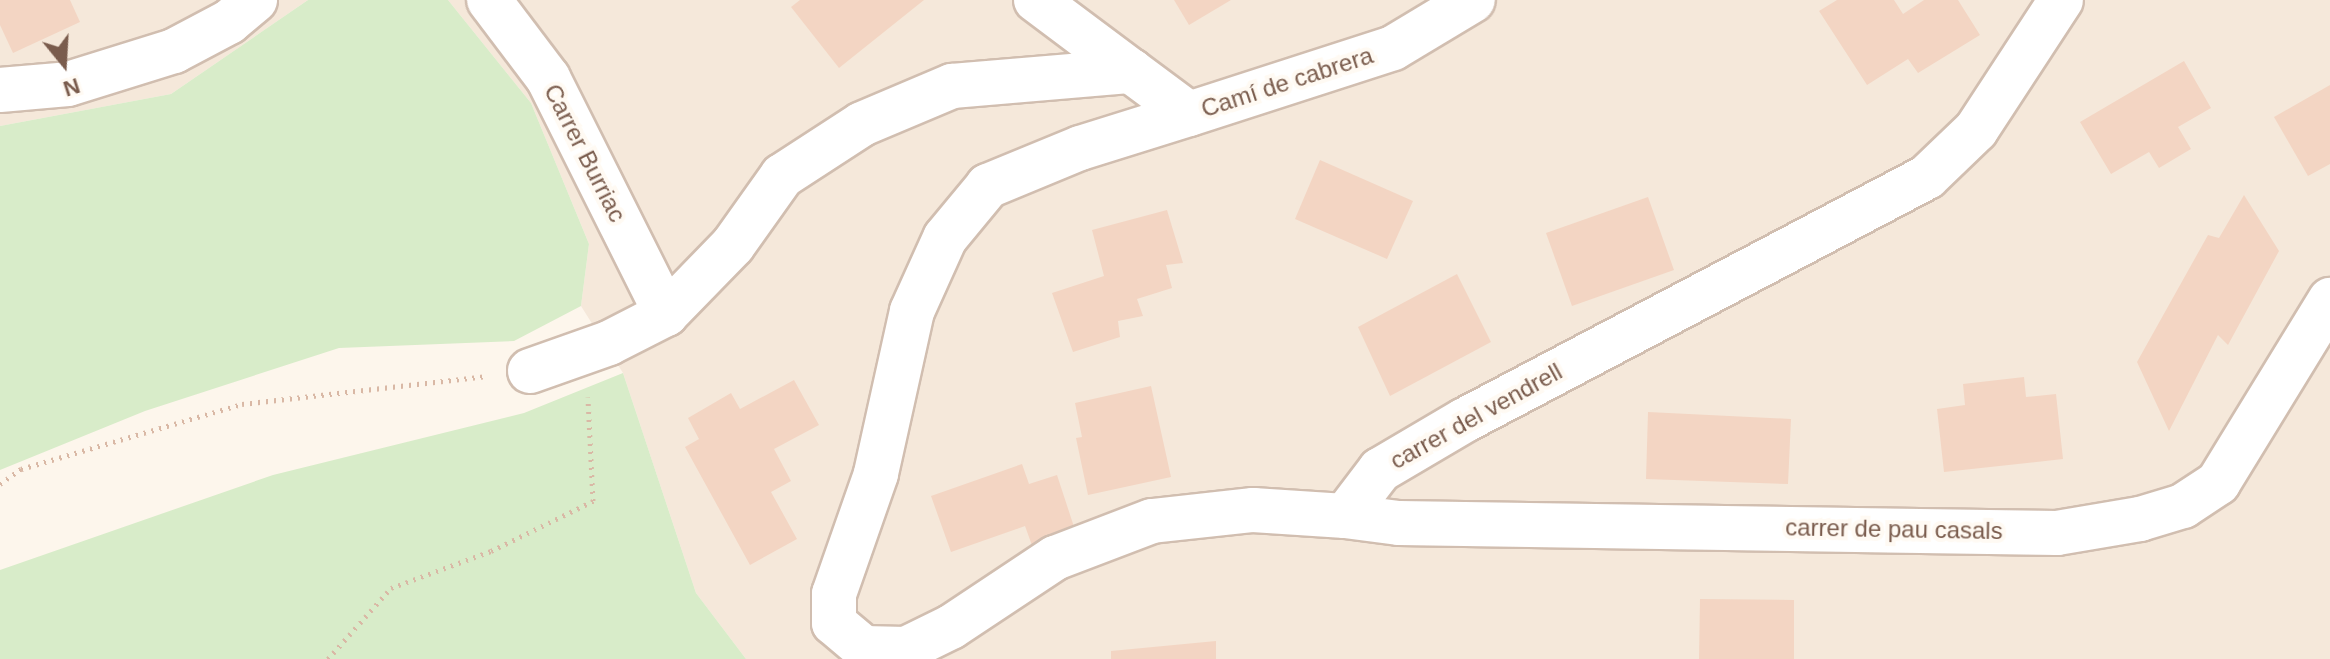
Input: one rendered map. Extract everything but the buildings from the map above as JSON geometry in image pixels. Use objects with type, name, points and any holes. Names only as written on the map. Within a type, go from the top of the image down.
[{"type":"street","points":[[0,90],[68,84],[174,51],[229,22],[255,0]]},
{"type":"street","name":"Carrer Burriac","points":[[489,0],[548,78],[666,314]]},
{"type":"street","name":"Camí de cabrera","points":[[1036,0],[1189,114],[1393,48],[1473,0]]},
{"type":"street","name":"carrer del vendrell","points":[[1345,516],[1380,470],[1453,427],[1927,177],[1976,130],[2061,0]]},
{"type":"street","points":[[530,371],[585,351],[666,314],[733,245],[782,176],[862,124],[952,86],[1131,71]]},
{"type":"street","points":[[1189,114],[1080,148],[988,186],[945,238],[912,311],[876,474],[834,594],[834,623],[864,648],[906,649],[951,627],[1055,558],[1152,521],[1253,510],[1345,516]]},
{"type":"street","name":"carrer de pau casals","points":[[1345,516],[1399,523],[2057,533],[2140,519],[2183,506],[2218,483],[2330,300]]},
{"type":"path","points":[[328,659],[391,588],[491,551],[593,501],[585,351]]},
{"type":"path","points":[[0,484],[21,469],[242,404],[530,371]]},
{"type":"shaded area","points":[[0,0],[308,0],[171,94],[0,126]]},
{"type":"shaded area","points":[[448,0],[2330,0],[2330,659],[746,659],[696,593],[623,373],[581,306],[589,244],[531,103]]},
{"type":"green space","points":[[308,0],[448,0],[531,103],[589,244],[581,306],[514,341],[339,348],[145,411],[0,470],[0,126],[171,94]]},
{"type":"green space","points":[[623,373],[696,593],[746,659],[0,659],[0,570],[273,475],[524,413]]}]
